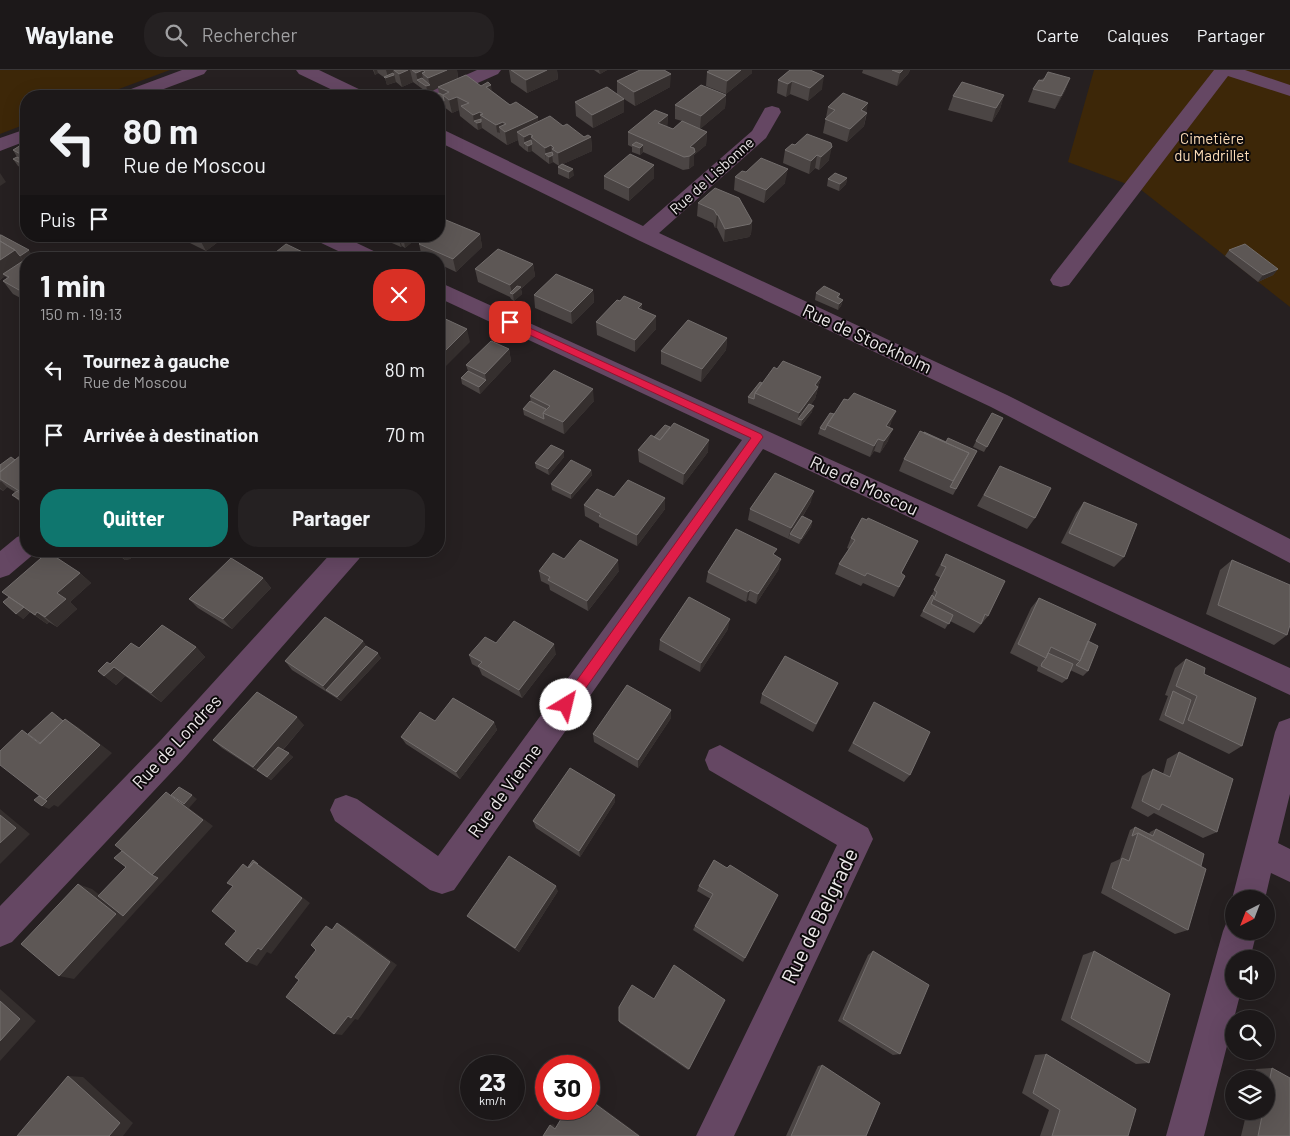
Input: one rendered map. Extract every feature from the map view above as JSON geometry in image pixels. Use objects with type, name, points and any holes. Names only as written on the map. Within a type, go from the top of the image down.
[{"type":"street","points":[[145,90],[198,70]]},
{"type":"street","points":[[305,70],[347,90]]},
{"type":"street","points":[[445,91],[492,70]]},
{"type":"street","points":[[1061,280],[1223,70]]},
{"type":"street","points":[[1228,70],[1290,91]]},
{"type":"street","name":"Rue de Lisbonne","points":[[645,235],[759,134],[772,112]]},
{"type":"street","points":[[0,145],[20,137]]},
{"type":"street","name":"Rue de Stockholm","points":[[445,138],[645,235],[999,401],[1290,552]]},
{"type":"street","points":[[337,242],[358,252]]},
{"type":"street","name":"Rue de Moscou","points":[[445,292],[1290,682]]},
{"type":"street","name":"Rue de Vienne","points":[[346,810],[442,878],[758,437]]},
{"type":"street","points":[[0,567],[20,550]]},
{"type":"street","name":"Rue de Londres","points":[[0,930],[171,751],[345,557]]},
{"type":"street","points":[[1250,890],[1290,732]]},
{"type":"street","name":"Rue de Belgrade","points":[[715,1136],[857,839],[720,760]]},
{"type":"street","points":[[1261,851],[1290,866]]},
{"type":"street","points":[[1186,1136],[1238,940]]},
{"type":"green space","points":[[0,70],[170,70],[116,90],[20,90],[20,126],[0,134]]},
{"type":"green space","name":"Cimetière du Madrillet","points":[[1094,70],[1290,70],[1290,307],[1140,189],[1068,162]]},
{"type":"building","points":[[394,70],[408,70],[399,74]]},
{"type":"building","points":[[412,70],[423,70],[416,73]]},
{"type":"building","points":[[423,70],[447,70],[428,78],[422,73],[425,72]]},
{"type":"building","points":[[511,70],[547,70],[526,80]]},
{"type":"building","points":[[640,70],[664,70],[671,74],[634,92],[617,81]]},
{"type":"building","points":[[710,70],[741,70],[727,81],[707,72]]},
{"type":"building","points":[[790,70],[810,70],[824,76],[810,88],[792,81],[788,84],[778,80]]},
{"type":"building","points":[[892,70],[903,70],[900,73]]},
{"type":"building","points":[[1048,72],[1070,78],[1061,96],[1033,89],[1039,80],[1043,81]]},
{"type":"building","points":[[393,73],[394,75],[384,77]]},
{"type":"building","points":[[466,75],[481,86],[488,82],[491,85],[486,87],[510,105],[516,102],[538,117],[505,132],[499,127],[506,124],[503,122],[496,125],[480,115],[483,114],[480,112],[473,115],[461,106],[469,103],[457,97],[449,100],[445,94],[449,92],[438,87]]},
{"type":"building","points":[[422,78],[430,85],[426,86],[417,80]]},
{"type":"building","points":[[962,82],[1004,95],[996,108],[953,96]]},
{"type":"building","points":[[701,85],[726,95],[701,116],[675,105]]},
{"type":"building","points":[[607,87],[624,99],[592,115],[575,102]]},
{"type":"building","points":[[843,93],[868,103],[861,110],[867,113],[850,129],[825,119],[835,110],[828,107]]},
{"type":"building","points":[[655,110],[668,115],[658,123],[673,129],[682,121],[707,132],[690,147],[694,148],[695,152],[690,156],[684,157],[628,132]]},
{"type":"building","points":[[550,116],[563,126],[567,124],[584,137],[588,135],[591,137],[558,153],[552,149],[554,148],[551,145],[545,148],[531,137],[533,136],[530,134],[524,137],[517,132]]},
{"type":"building","points":[[481,119],[481,122],[477,123],[474,121]]},
{"type":"building","points":[[807,134],[831,143],[832,147],[821,157],[817,155],[811,161],[785,150],[792,144],[795,145]]},
{"type":"building","points":[[531,140],[532,144],[528,146],[524,143]]},
{"type":"building","points":[[636,142],[643,145],[640,148],[632,145]]},
{"type":"building","points":[[20,146],[20,154],[13,150]]},
{"type":"building","points":[[552,152],[553,155],[549,157],[545,154]]},
{"type":"building","points":[[630,154],[654,165],[629,188],[604,176]]},
{"type":"building","points":[[17,157],[20,159],[20,163],[13,159]]},
{"type":"building","points":[[761,158],[788,169],[766,190],[735,177],[742,171],[746,172]]},
{"type":"building","points":[[562,164],[573,169],[569,172],[558,167]]},
{"type":"building","points":[[835,173],[847,178],[840,184],[828,179]]},
{"type":"building","points":[[715,188],[739,198],[752,221],[750,224],[725,229],[714,210],[698,203]]},
{"type":"building","points":[[445,221],[480,234],[453,259],[445,255],[445,252],[437,252],[419,244],[421,242],[445,242]]},
{"type":"building","points":[[1,235],[29,250],[20,252],[20,256],[15,250],[0,241]]},
{"type":"building","points":[[0,241],[15,250],[0,260]]},
{"type":"building","points":[[286,244],[303,252],[276,252]]},
{"type":"building","points":[[1245,244],[1278,269],[1263,275],[1229,250]]},
{"type":"building","points":[[498,249],[533,264],[510,285],[475,269]]},
{"type":"building","points":[[20,263],[20,291],[3,281],[9,277],[3,274]]},
{"type":"building","points":[[556,274],[593,290],[571,312],[534,295]]},
{"type":"building","points":[[517,286],[521,287],[513,294],[510,293]]},
{"type":"building","points":[[824,286],[840,294],[837,297],[843,300],[839,304],[816,293]]},
{"type":"building","points":[[624,296],[642,304],[638,308],[656,316],[635,340],[596,322],[617,300],[620,301]]},
{"type":"building","points":[[445,319],[467,329],[445,351]]},
{"type":"building","points":[[688,320],[727,338],[702,369],[661,351]]},
{"type":"building","points":[[491,341],[509,349],[485,374],[466,365]]},
{"type":"building","points":[[783,361],[821,377],[815,385],[818,387],[799,413],[755,393],[774,367],[777,369]]},
{"type":"building","points":[[554,370],[593,389],[563,422],[543,413],[550,406],[530,396]]},
{"type":"building","points":[[468,371],[486,380],[479,387],[461,378]]},
{"type":"building","points":[[760,382],[762,383],[755,393],[754,399],[748,397]]},
{"type":"building","points":[[854,393],[896,411],[886,426],[893,429],[884,441],[878,439],[874,446],[827,425],[844,399],[848,400]]},
{"type":"building","points":[[530,401],[546,409],[543,413],[544,419],[523,409]]},
{"type":"building","points":[[809,404],[814,406],[802,420],[798,419]]},
{"type":"building","points":[[830,413],[834,414],[825,430],[820,428]]},
{"type":"building","points":[[992,413],[1003,418],[987,447],[976,441]]},
{"type":"building","points":[[674,423],[709,440],[684,474],[638,450],[651,435],[660,440]]},
{"type":"building","points":[[665,425],[670,427],[660,440],[654,437]]},
{"type":"building","points":[[920,431],[969,453],[953,481],[904,459]]},
{"type":"building","points":[[924,432],[946,442],[948,438],[977,451],[956,489],[950,487],[969,453]]},
{"type":"building","points":[[551,445],[564,451],[548,469],[535,463]]},
{"type":"building","points":[[20,456],[20,492],[0,479],[0,472]]},
{"type":"building","points":[[11,457],[15,460],[0,472],[0,465]]},
{"type":"building","points":[[571,460],[591,470],[571,494],[551,484]]},
{"type":"building","points":[[1000,466],[1051,488],[1035,518],[984,495]]},
{"type":"building","points":[[775,473],[814,491],[791,528],[750,509]]},
{"type":"building","points":[[628,480],[665,498],[637,535],[599,516],[601,514],[584,505],[597,489],[614,497]]},
{"type":"building","points":[[17,491],[20,493],[20,500],[12,495]]},
{"type":"building","points":[[1084,502],[1137,524],[1124,557],[1069,533]]},
{"type":"building","points":[[802,516],[812,521],[801,539],[790,534]]},
{"type":"building","points":[[862,518],[867,520],[868,518],[918,541],[901,573],[905,576],[899,587],[867,573],[865,576],[839,564],[855,540],[851,538]]},
{"type":"building","points":[[736,529],[777,549],[773,554],[781,559],[758,594],[750,590],[748,592],[708,572]]},
{"type":"building","points":[[580,540],[618,560],[587,601],[548,580],[550,577],[539,571],[553,553],[564,559]]},
{"type":"building","points":[[946,554],[1005,581],[988,616],[985,614],[981,624],[934,599],[937,592],[934,590],[946,567],[941,565]]},
{"type":"building","points":[[42,557],[56,557],[80,573],[57,593],[66,599],[45,617],[37,612],[35,615],[2,592]]},
{"type":"building","points":[[231,558],[263,578],[223,619],[189,599]]},
{"type":"building","points":[[1232,560],[1290,585],[1290,625],[1287,635],[1218,605]]},
{"type":"building","points":[[932,595],[934,597],[931,604],[953,615],[949,624],[923,611]]},
{"type":"building","points":[[9,597],[24,607],[16,614],[3,602]]},
{"type":"building","points":[[689,597],[730,619],[701,663],[660,640]]},
{"type":"building","points":[[1039,598],[1096,624],[1080,661],[1051,647],[1046,658],[1018,644]]},
{"type":"building","points":[[325,617],[363,641],[323,686],[285,661]]},
{"type":"building","points":[[514,621],[554,644],[519,690],[478,666],[482,662],[469,655],[485,637],[496,643]]},
{"type":"building","points":[[162,625],[196,647],[151,693],[114,667],[104,676],[98,671],[107,662],[110,664],[131,643],[139,648]]},
{"type":"building","points":[[1088,641],[1098,646],[1088,671],[1076,665],[1080,661]]},
{"type":"building","points":[[366,646],[378,653],[337,697],[326,690]]},
{"type":"building","points":[[1048,653],[1073,664],[1067,679],[1041,666]]},
{"type":"building","points":[[785,656],[838,683],[816,724],[762,694]]},
{"type":"building","points":[[1186,659],[1205,668],[1204,674],[1256,698],[1242,746],[1188,720],[1197,696],[1176,686]]},
{"type":"building","points":[[627,685],[671,710],[638,760],[593,734]]},
{"type":"building","points":[[1173,691],[1191,700],[1183,724],[1165,715]]},
{"type":"building","points":[[257,692],[297,717],[253,767],[213,740]]},
{"type":"building","points":[[453,698],[494,722],[456,772],[401,737],[420,712],[435,721]]},
{"type":"building","points":[[874,702],[930,732],[910,775],[853,743]]},
{"type":"building","points":[[52,712],[63,721],[40,743],[28,734]]},
{"type":"building","points":[[65,719],[100,745],[45,800],[0,765],[0,751],[22,730],[40,744]]},
{"type":"building","points":[[278,747],[289,753],[267,777],[257,770]]},
{"type":"building","points":[[1179,752],[1233,779],[1217,832],[1162,804],[1159,810],[1142,801],[1153,769],[1170,777]]},
{"type":"building","points":[[570,768],[615,795],[579,851],[533,821]]},
{"type":"building","points":[[179,787],[192,795],[184,804],[171,795]]},
{"type":"building","points":[[166,792],[203,820],[152,875],[115,845]]},
{"type":"building","points":[[39,796],[47,801],[42,806],[34,800]]},
{"type":"building","points":[[0,815],[16,828],[0,843]]},
{"type":"building","points":[[1135,827],[1153,836],[1156,829],[1204,854],[1201,866],[1138,833],[1132,836]]},
{"type":"building","points":[[1138,833],[1206,869],[1188,930],[1112,888],[1122,858],[1129,861]]},
{"type":"building","points":[[122,851],[158,878],[123,916],[98,896],[126,867],[114,858]]},
{"type":"building","points":[[509,856],[556,886],[515,948],[467,916]]},
{"type":"building","points":[[253,860],[258,864],[254,862],[249,868],[248,867]]},
{"type":"building","points":[[714,860],[727,868],[730,865],[778,895],[745,958],[695,926],[713,894],[699,886]]},
{"type":"building","points":[[254,862],[302,898],[261,950],[258,948],[247,962],[225,944],[236,931],[212,911],[233,886],[227,883],[243,864],[248,868]]},
{"type":"building","points":[[78,884],[116,914],[59,976],[21,944]]},
{"type":"building","points":[[337,923],[390,962],[351,1018],[348,1016],[334,1034],[286,997],[299,980],[295,977],[316,950],[311,945],[326,926],[332,930]]},
{"type":"building","points":[[873,951],[929,985],[900,1054],[843,1019]]},
{"type":"building","points":[[1094,951],[1170,994],[1149,1063],[1071,1018]]},
{"type":"building","points":[[674,965],[725,1000],[689,1069],[619,1021],[619,1007],[632,985],[654,999]]},
{"type":"building","points":[[0,1001],[20,1019],[0,1041]]},
{"type":"building","points":[[1046,1054],[1136,1109],[1128,1136],[1052,1136],[1060,1110],[1033,1093]]},
{"type":"building","points":[[822,1065],[880,1103],[866,1136],[791,1136]]},
{"type":"building","points":[[1272,1068],[1290,1078],[1290,1136],[1258,1136],[1261,1120],[1275,1120],[1275,1070],[1272,1070]]},
{"type":"building","points":[[68,1076],[120,1123],[109,1136],[17,1136]]},
{"type":"building","points":[[600,1107],[639,1136],[543,1136],[550,1125],[555,1129],[560,1120],[600,1120]]},
{"type":"route","points":[[510,322],[758,437],[566,705]]}]
